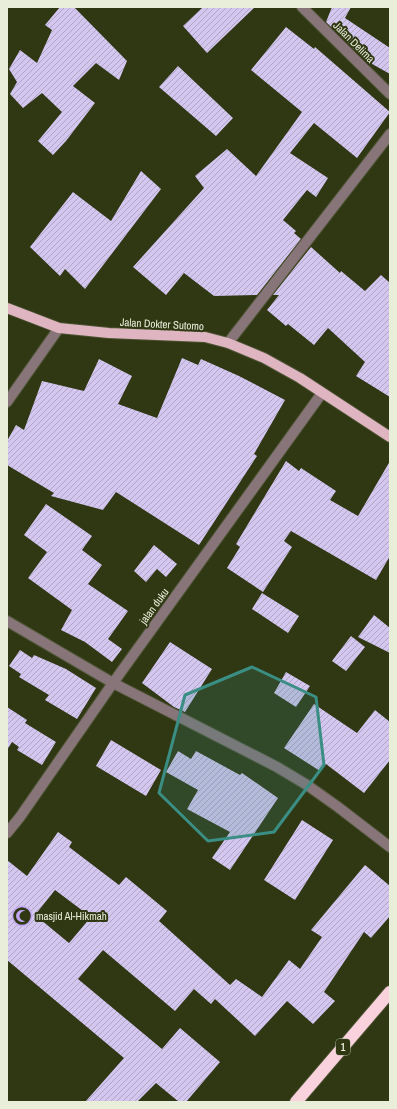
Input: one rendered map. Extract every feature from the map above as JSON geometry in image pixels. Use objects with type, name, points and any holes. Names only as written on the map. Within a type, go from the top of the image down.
[{"type":"highway","name":"1","points":[[296,1102],[390,992]]},
{"type":"main road","name":"Jalan Dokter Sutomo","points":[[7,308],[59,328],[109,334],[205,337],[228,343],[264,358],[300,378],[390,437]]},
{"type":"street","name":"Jalan Delima","points":[[302,7],[390,94]]},
{"type":"street","points":[[228,343],[390,134]]},
{"type":"street","points":[[7,402],[59,328]]},
{"type":"street","name":"jalan duku","points":[[7,833],[20,817],[322,393]]},
{"type":"street","points":[[7,620],[114,683],[277,767],[338,807],[390,847]]},
{"type":"highlighted area","points":[[252,667],[316,697],[324,765],[274,832],[208,841],[159,793],[185,695]]},
{"type":"building","points":[[60,7],[74,7],[127,61],[119,80],[96,63],[73,86],[95,103],[66,141],[53,155],[38,141],[62,112],[42,93],[23,108],[10,94],[17,82],[9,69],[20,50],[37,63],[52,30],[45,25]]},
{"type":"building","points":[[203,7],[255,7],[207,53],[183,26]]},
{"type":"building","points":[[332,7],[351,7],[345,18],[390,48],[390,74],[365,60],[326,22]]},
{"type":"building","points":[[286,27],[314,49],[315,47],[390,112],[357,158],[314,123],[290,153],[328,178],[316,197],[307,190],[283,220],[296,231],[294,233],[301,239],[257,295],[214,296],[184,273],[166,295],[133,267],[204,188],[195,176],[227,149],[256,176],[302,112],[251,70]]},
{"type":"building","points":[[178,66],[233,118],[216,136],[159,87]]},
{"type":"building","points":[[141,171],[161,189],[85,289],[65,269],[60,276],[30,247],[73,192],[111,221]]},
{"type":"building","points":[[311,247],[340,273],[341,271],[365,291],[381,275],[390,283],[390,397],[356,376],[365,362],[328,328],[314,345],[288,324],[286,326],[267,310],[279,295],[273,295]]},
{"type":"building","points":[[182,358],[198,365],[201,359],[239,376],[285,400],[254,454],[257,456],[199,545],[116,492],[103,510],[51,496],[54,493],[7,465],[7,441],[16,425],[24,430],[42,381],[84,391],[99,359],[132,376],[118,404],[157,418]]},
{"type":"building","points":[[286,461],[299,471],[301,468],[336,491],[330,500],[358,516],[390,461],[390,556],[376,580],[291,531],[284,541],[292,547],[263,592],[227,568],[240,547],[236,544]]},
{"type":"building","points":[[46,504],[92,536],[82,550],[102,565],[88,584],[128,611],[108,639],[122,649],[112,662],[85,642],[61,630],[72,610],[28,578],[47,552],[24,535]]},
{"type":"building","points":[[154,545],[177,564],[166,577],[157,569],[146,582],[134,571]]},
{"type":"building","points":[[262,593],[299,616],[288,633],[252,609]]},
{"type":"building","points":[[374,615],[390,628],[390,653],[358,637]]},
{"type":"building","points":[[351,636],[365,647],[346,671],[332,661]]},
{"type":"building","points":[[170,642],[212,669],[185,712],[174,707],[142,683]]},
{"type":"building","points":[[20,650],[32,658],[34,655],[66,669],[96,688],[77,719],[45,700],[49,695],[19,677],[21,674],[9,666]]},
{"type":"building","points":[[286,672],[310,686],[296,707],[274,693]]},
{"type":"building","points":[[314,704],[357,733],[375,710],[390,722],[390,760],[364,793],[326,764],[320,771],[284,748]]},
{"type":"building","points":[[7,707],[27,720],[25,723],[56,742],[42,765],[17,750],[19,747],[12,742],[7,750]]},
{"type":"building","points":[[111,740],[161,770],[146,796],[96,766]]},
{"type":"building","points":[[178,751],[191,759],[196,751],[240,775],[242,773],[278,798],[230,870],[212,858],[230,832],[187,809],[198,790],[166,772]]},
{"type":"building","points":[[302,820],[333,840],[295,900],[264,880]]},
{"type":"building","points":[[58,832],[72,842],[69,847],[119,885],[126,877],[167,911],[159,921],[230,985],[236,979],[262,997],[289,960],[300,969],[322,937],[311,930],[365,865],[390,886],[390,916],[371,938],[364,932],[324,992],[335,1001],[313,1024],[287,1001],[255,1036],[215,999],[211,1004],[194,989],[175,1011],[103,950],[78,979],[162,1049],[180,1028],[220,1062],[186,1102],[179,1102],[156,1083],[137,1102],[85,1102],[124,1058],[7,960],[7,860],[27,876]],"holes":[[[55,890],[91,917],[69,943],[35,915]]]},
{"type":"place","name":"masjid Al-Hikmah","points":[[22,916]]}]
